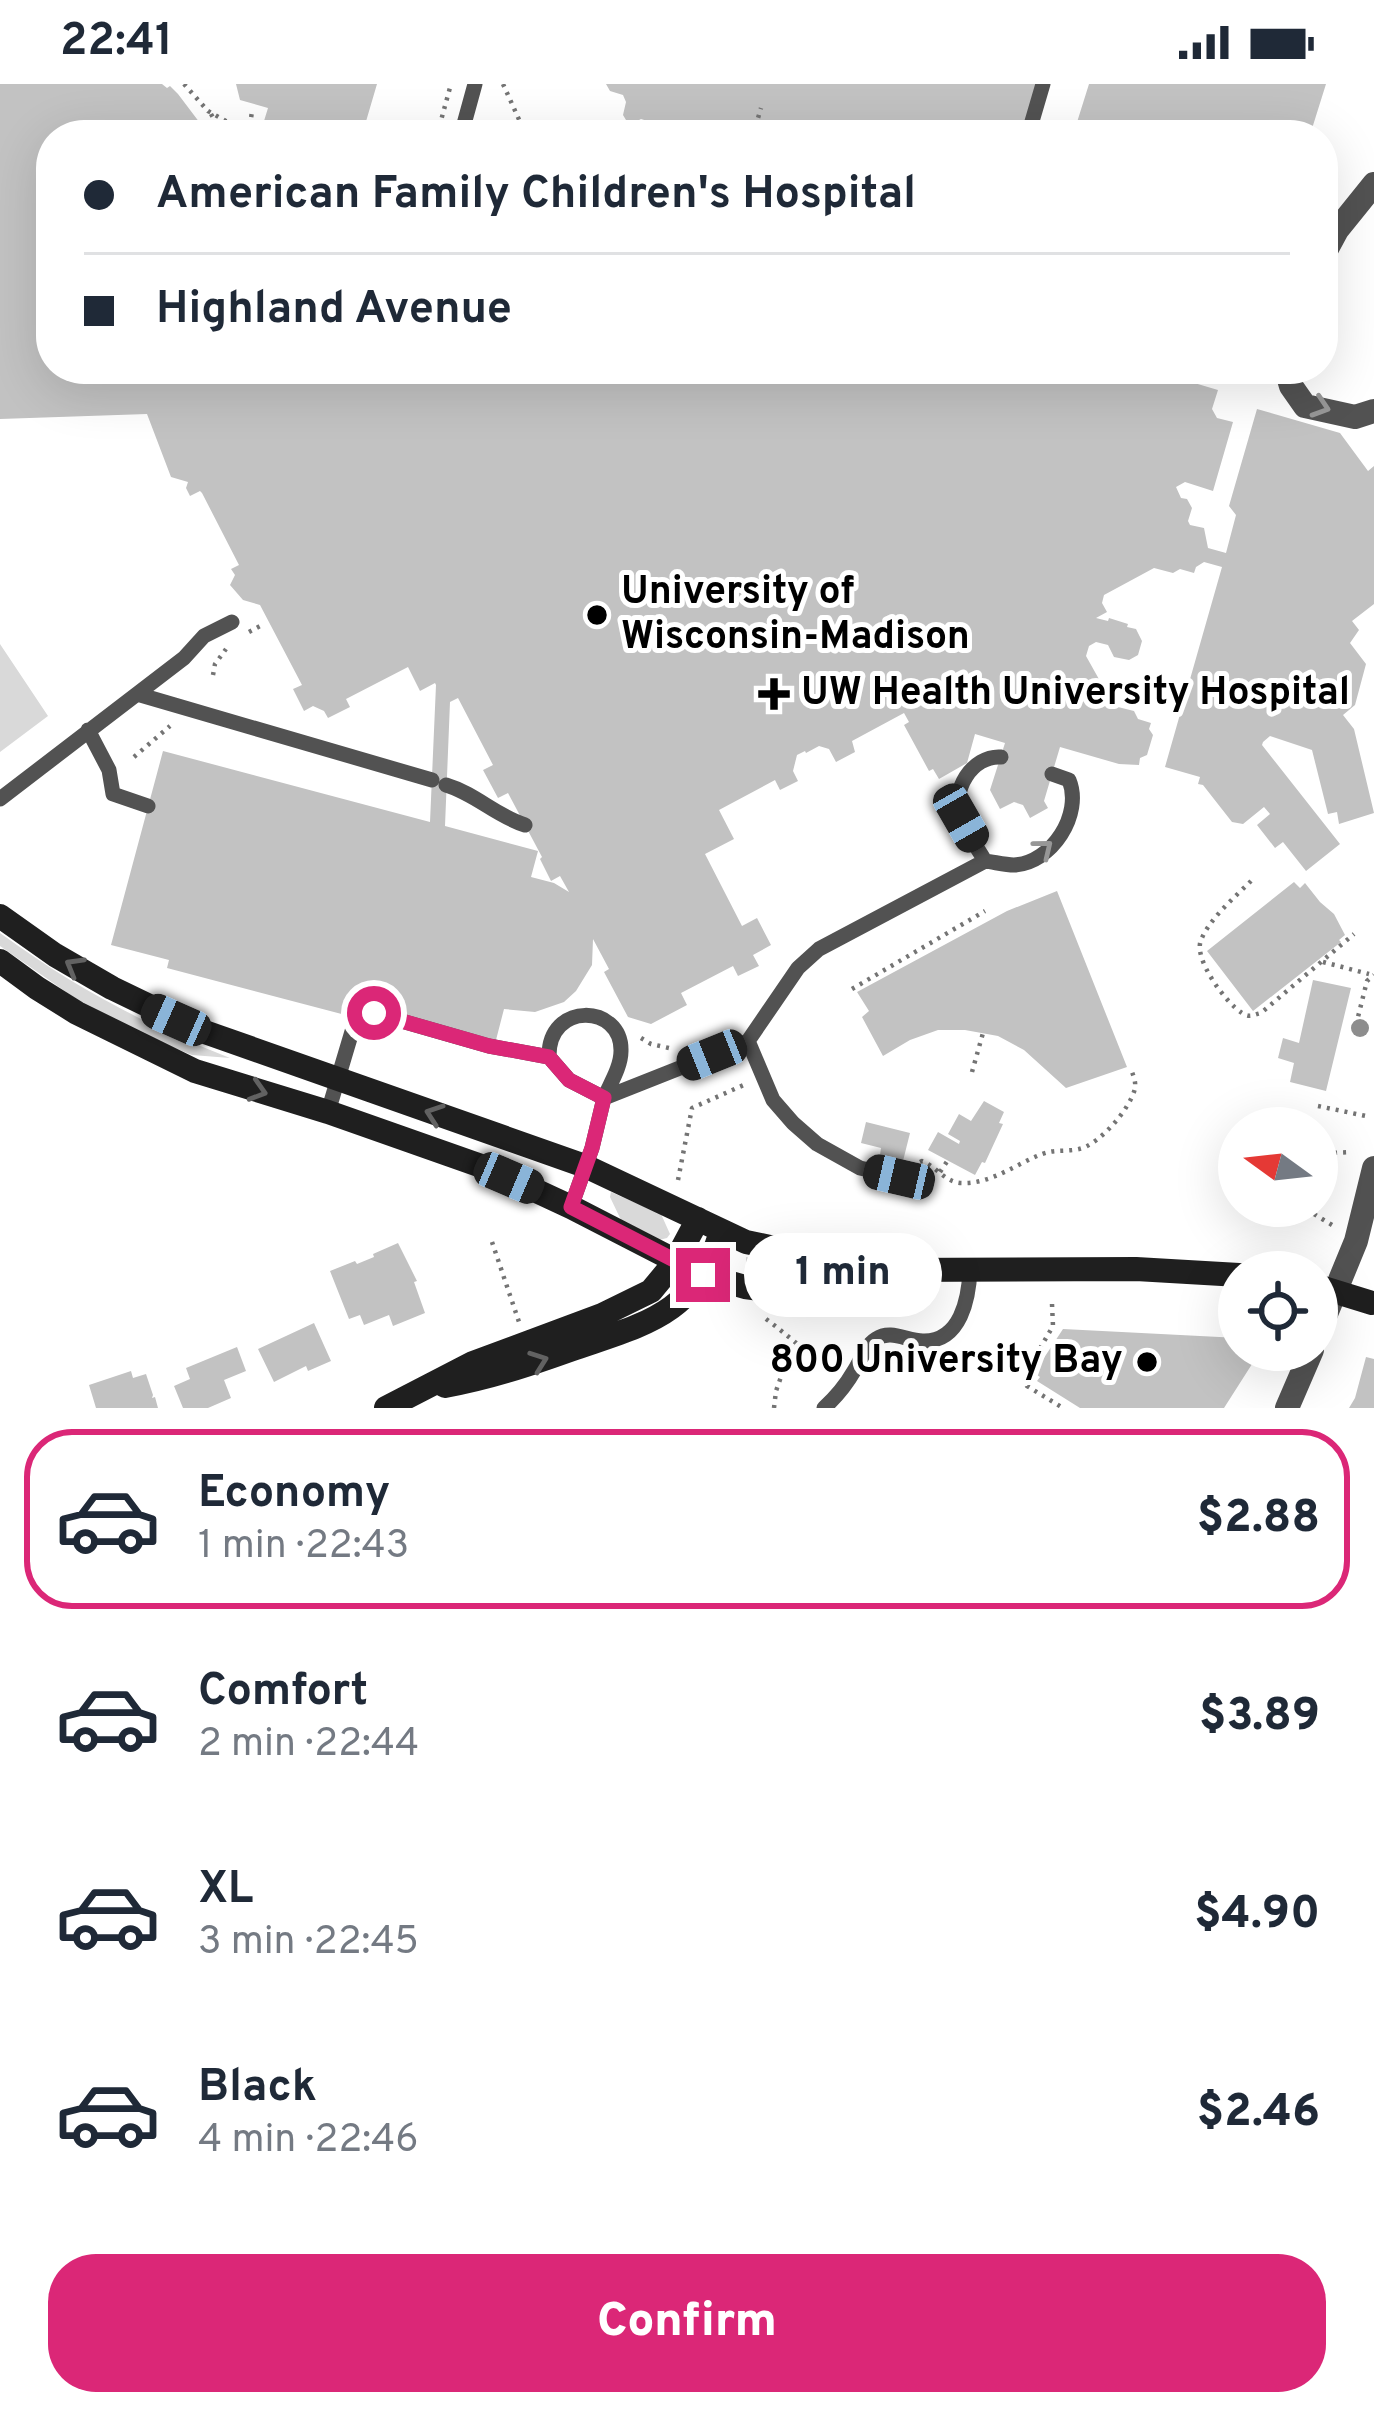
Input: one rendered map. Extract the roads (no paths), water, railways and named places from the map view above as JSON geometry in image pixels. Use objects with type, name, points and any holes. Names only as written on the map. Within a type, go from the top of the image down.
[{"type":"street","points":[[1338,229],[1374,184]]},
{"type":"street","points":[[1290,384],[1305,406],[1355,417],[1374,411]]},
{"type":"street","points":[[0,916],[55,955],[199,1030],[586,1166],[773,1250],[862,1260],[891,1270],[1136,1269],[1218,1274]]},
{"type":"street","points":[[0,961],[76,1012],[179,1064],[487,1168],[703,1275],[790,1293],[865,1284],[891,1270]]},
{"type":"street","points":[[1338,1271],[1356,1241],[1366,1161]]},
{"type":"street","points":[[386,1408],[494,1354],[625,1306],[651,1291],[710,1225]]},
{"type":"street","points":[[426,1390],[485,1380],[631,1330],[666,1311],[703,1275],[710,1225]]},
{"type":"street","points":[[1338,1293],[1374,1304]]},
{"type":"street","points":[[1287,1408],[1303,1371]]},
{"type":"lane","points":[[465,120],[475,84]]},
{"type":"lane","points":[[1032,120],[1042,84]]},
{"type":"lane","points":[[0,799],[184,658],[204,635],[232,622]]},
{"type":"lane","points":[[137,694],[464,790],[500,816],[525,825]]},
{"type":"lane","points":[[88,730],[109,770],[113,794],[148,806]]},
{"type":"lane","points":[[985,861],[961,818],[959,792],[973,768],[995,755],[1001,757]]},
{"type":"lane","points":[[328,1112],[356,1013],[549,1057],[569,1080],[604,1098],[748,1041],[798,968],[819,949],[985,861],[1015,865],[1052,845],[1061,834],[1074,791],[1069,780],[1052,774]]},
{"type":"lane","points":[[549,1057],[552,1036],[566,1020],[586,1015],[615,1030],[621,1051],[571,1207]]},
{"type":"lane","points":[[748,1041],[783,1114],[817,1144],[860,1168],[899,1177]]},
{"type":"lane","points":[[824,1408],[875,1340],[889,1335],[930,1340],[954,1328],[966,1301],[970,1269]]},
{"type":"place","name":"University of Wisconsin-Madison","points":[[597,615]]},
{"type":"place","name":"UW Health University Hospital","points":[[774,694]]},
{"type":"place","name":"800 University Bay","points":[[1147,1362]]}]
